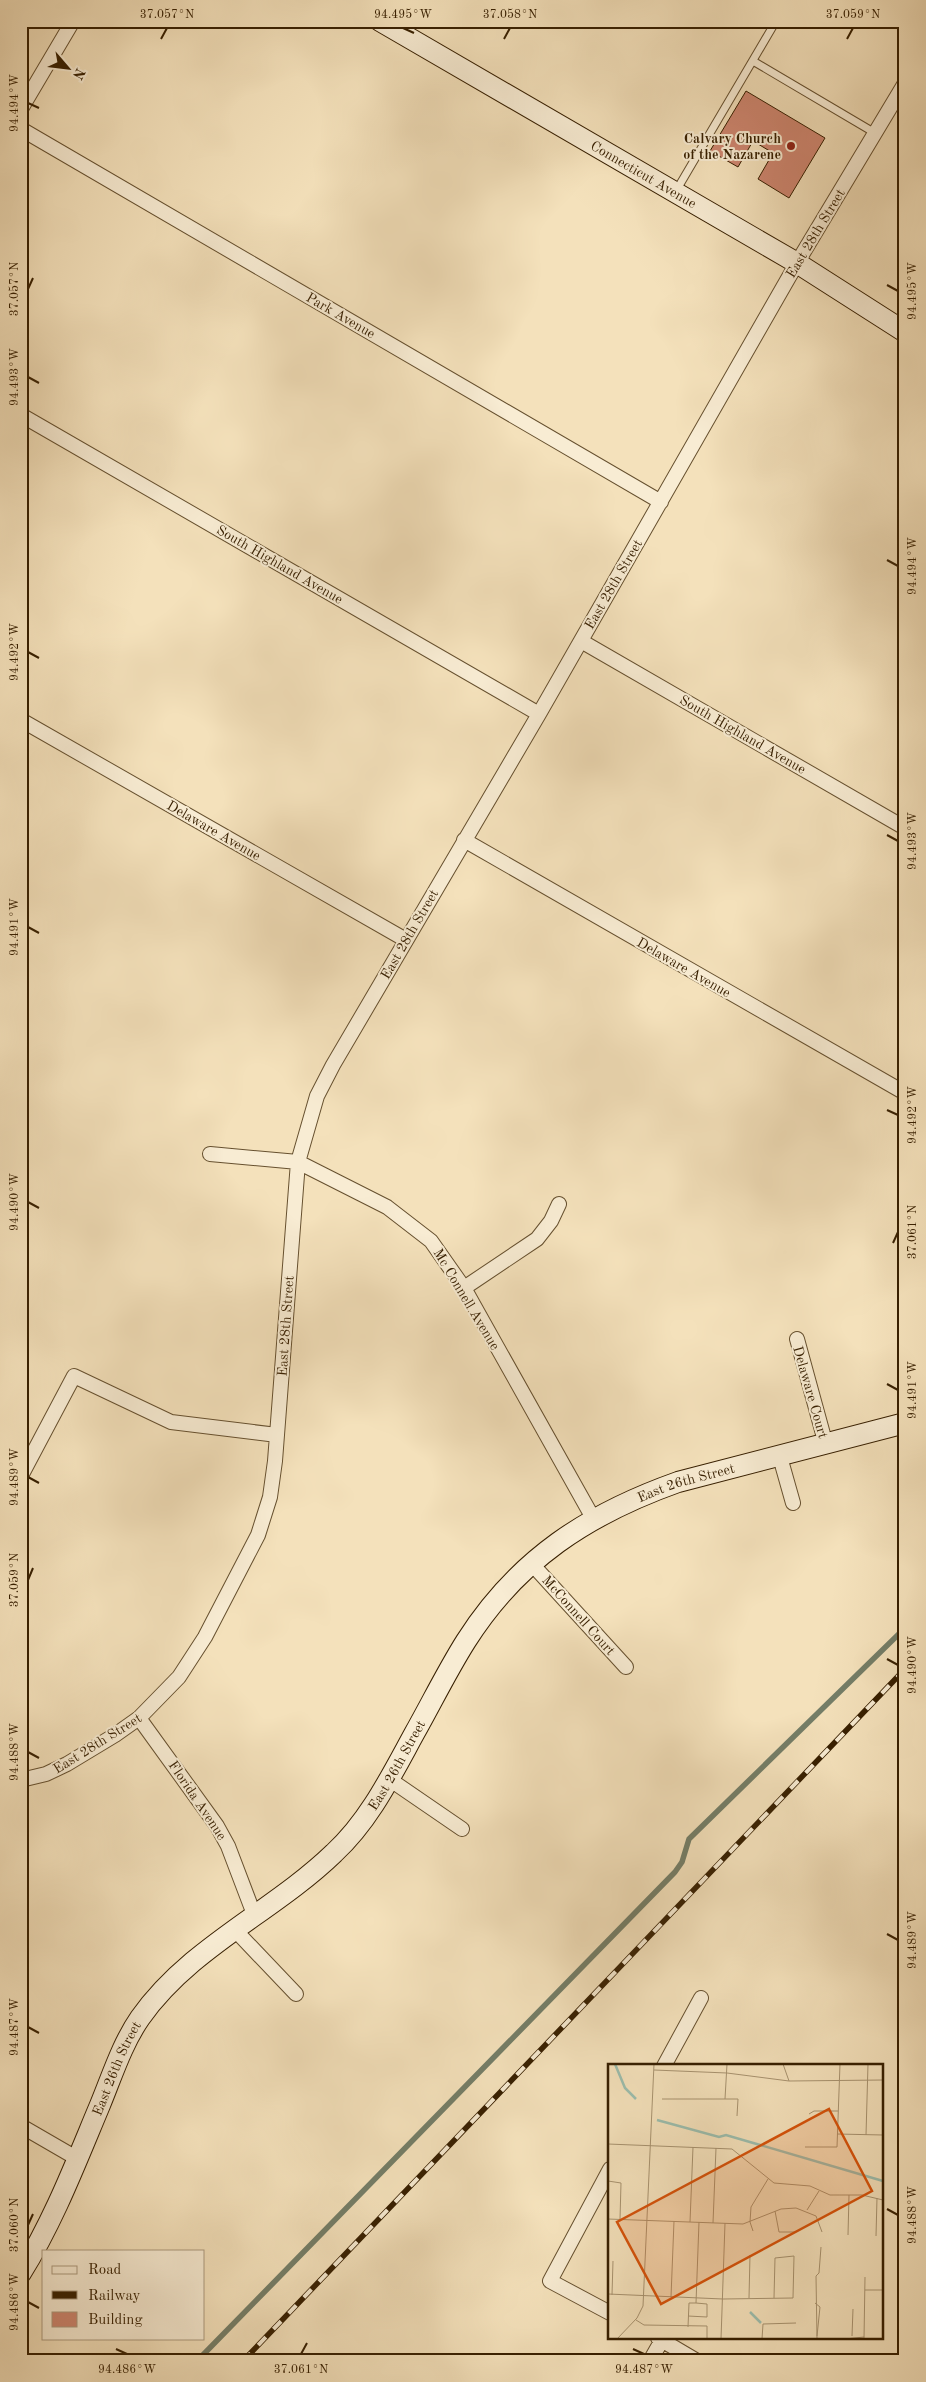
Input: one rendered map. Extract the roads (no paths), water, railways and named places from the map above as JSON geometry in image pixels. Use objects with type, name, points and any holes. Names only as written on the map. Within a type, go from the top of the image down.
[{"type":"street","points":[[21,109],[27,84],[73,21]]},
{"type":"street","name":"Connecticut Avenue","points":[[380,21],[797,263],[905,332]]},
{"type":"street","name":"East 28th Street","points":[[21,1780],[46,1774],[67,1764],[139,1718],[179,1677],[205,1636],[245,1563],[258,1535],[270,1496],[277,1435],[298,1162],[317,1096],[333,1065],[539,714],[797,263],[905,83]]},
{"type":"street","name":"Park Avenue","points":[[21,129],[661,502]]},
{"type":"street","name":"South Highland Avenue","points":[[21,415],[539,714]]},
{"type":"street","name":"South Highland Avenue","points":[[581,641],[905,828]]},
{"type":"street","name":"Delaware Avenue","points":[[21,720],[406,940]]},
{"type":"street","name":"Delaware Avenue","points":[[464,840],[905,1094]]},
{"type":"street","name":"Mc Connell Avenue","points":[[210,1154],[298,1162],[387,1207],[406,1219],[431,1241],[464,1288],[593,1518]]},
{"type":"street","points":[[464,1288],[537,1240],[551,1221],[559,1204]]},
{"type":"street","name":"Delaware Court","points":[[797,1339],[826,1445]]},
{"type":"street","points":[[21,1476],[74,1376],[171,1422],[277,1435]]},
{"type":"street","name":"East 26th Street","points":[[21,2273],[60,2203],[119,2058],[138,2021],[159,1993],[183,1969],[255,1917],[335,1853],[365,1818],[389,1779],[466,1641],[497,1599],[531,1563],[593,1518],[644,1494],[678,1482],[905,1423]]},
{"type":"street","points":[[780,1457],[793,1503]]},
{"type":"street","name":"McConnell Court","points":[[531,1563],[626,1667]]},
{"type":"street","name":"Florida Avenue","points":[[139,1718],[217,1826],[228,1846],[255,1917]]},
{"type":"street","points":[[389,1779],[462,1829]]},
{"type":"street","points":[[235,1930],[296,1994]]},
{"type":"street","points":[[665,2064],[701,1998]]},
{"type":"street","points":[[21,2126],[78,2159]]},
{"type":"street","points":[[608,2173],[550,2281],[608,2312]]},
{"type":"street","points":[[650,2361],[660,2340]]},
{"type":"street","points":[[662,2340],[697,2361]]},
{"type":"lane","points":[[675,193],[776,21]]},
{"type":"lane","points":[[753,61],[875,133]]},
{"type":"waterway","points":[[197,2361],[675,1872],[682,1862],[689,1839],[905,1628]]},
{"type":"railway","points":[[243,2361],[905,1669]]},
{"type":"place","name":"Calvary Church of the Nazarene","points":[[791,146]]}]
